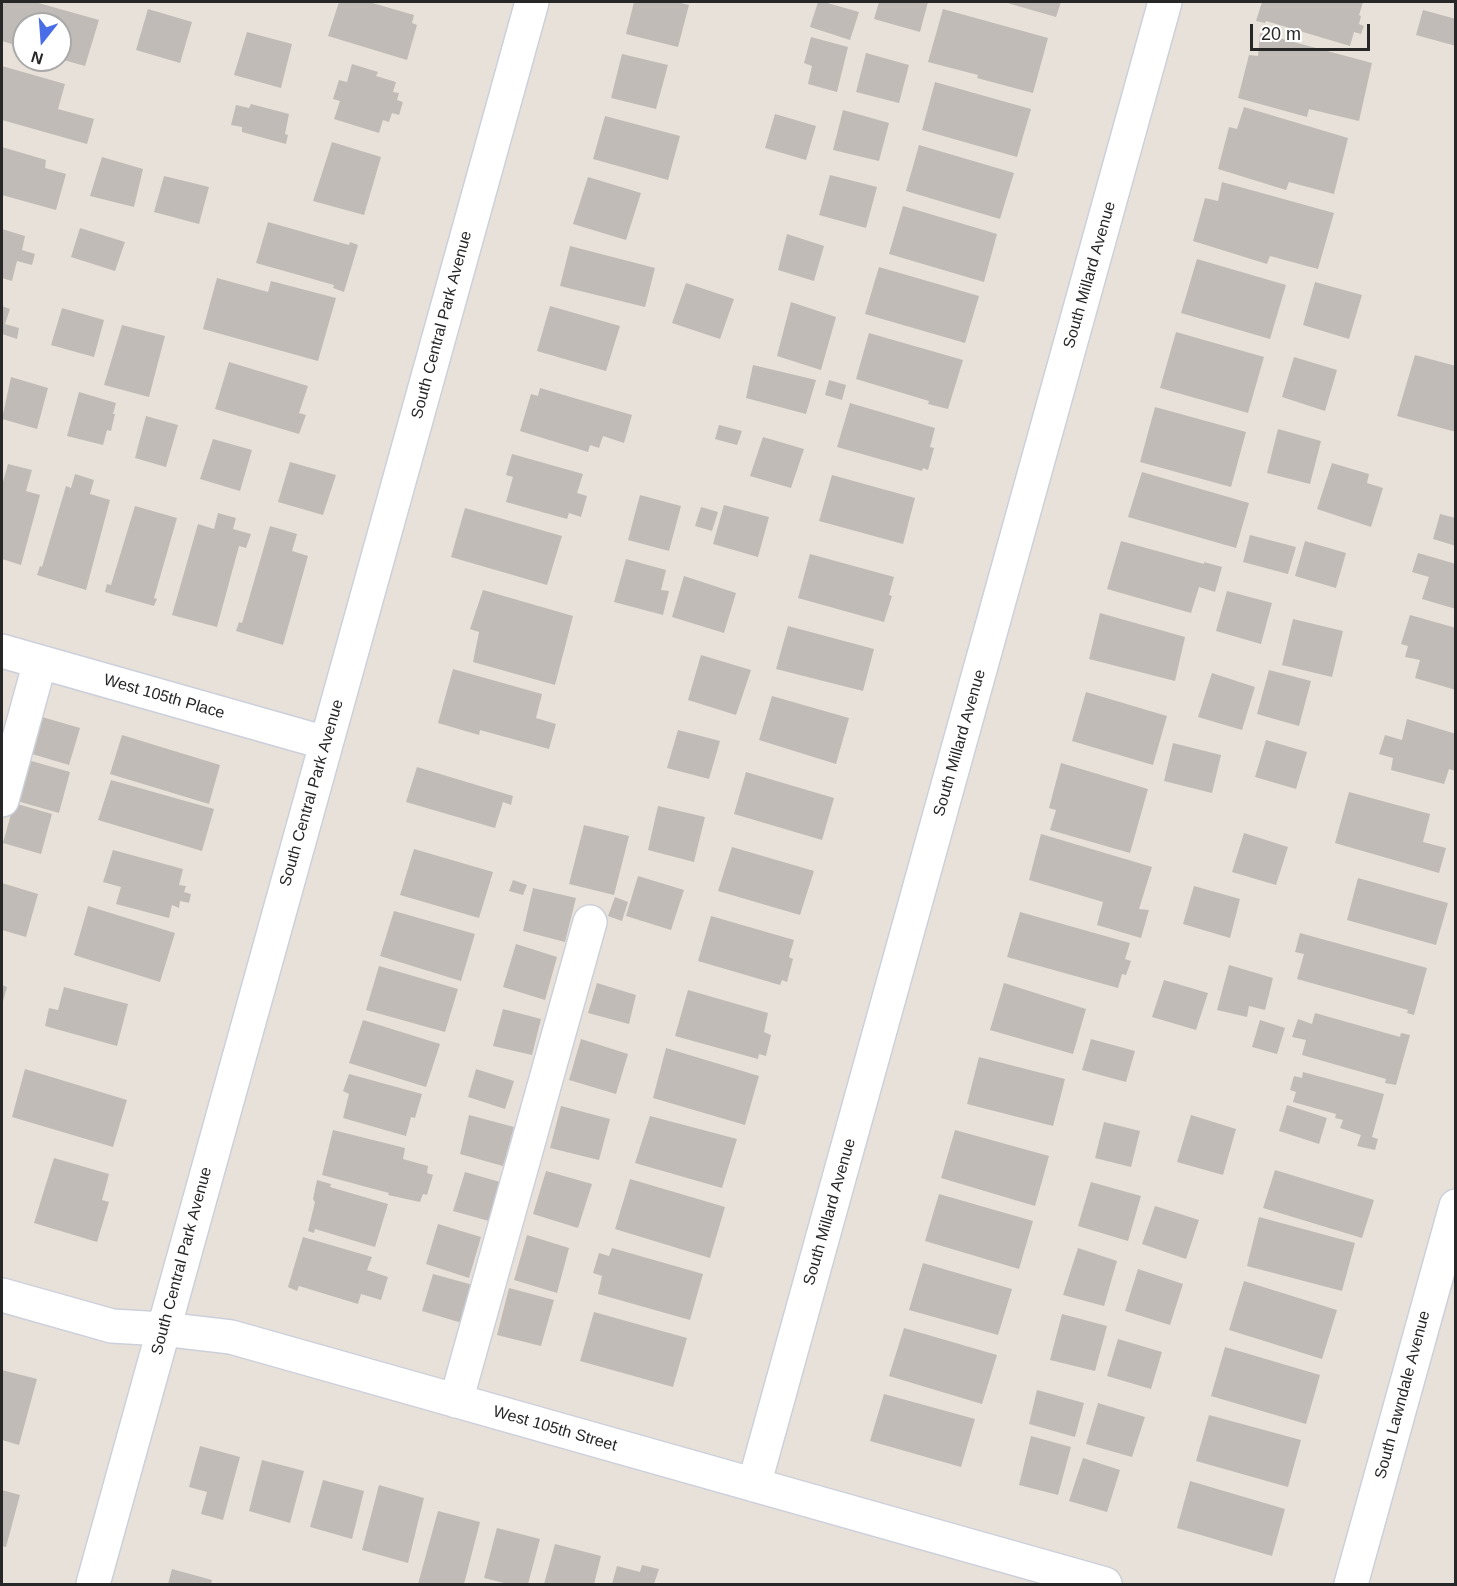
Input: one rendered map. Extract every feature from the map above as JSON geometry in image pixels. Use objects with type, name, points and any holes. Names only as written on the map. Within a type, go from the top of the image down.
[{"type":"street","name":"South Central Park Avenue","points":[[93,1584],[532,2]]},
{"type":"street","name":"South Millard Avenue","points":[[754,1485],[1166,2]]},
{"type":"street","name":"West 105th Place","points":[[2,651],[326,743]]},
{"type":"street","points":[[2,800],[40,662]]},
{"type":"street","points":[[456,1401],[590,922]]},
{"type":"street","name":"South Lawndale Avenue","points":[[1351,1584],[1455,1206]]},
{"type":"street","name":"West 105th Street","points":[[2,1294],[112,1326],[231,1337],[1105,1584]]},
{"type":"building","points":[[2,2],[35,2],[71,12],[12,12],[12,44],[2,41]]},
{"type":"building","points":[[339,2],[369,2],[414,15],[412,23],[417,25],[407,60],[328,36]]},
{"type":"building","points":[[634,2],[677,2],[689,5],[678,47],[626,34]]},
{"type":"building","points":[[818,2],[859,12],[850,40],[810,27]]},
{"type":"building","points":[[879,2],[928,2],[920,32],[874,19]]},
{"type":"building","points":[[1004,2],[1061,2],[1056,17]]},
{"type":"building","points":[[1262,2],[1363,2],[1359,24],[1364,26],[1361,34],[1354,32],[1350,46],[1266,21],[1265,23],[1256,21]]},
{"type":"building","points":[[148,9],[192,22],[180,63],[136,50]]},
{"type":"building","points":[[943,9],[1048,38],[1033,93],[928,62]]},
{"type":"building","points":[[1423,10],[1456,19],[1456,46],[1416,35]]},
{"type":"building","points":[[72,12],[99,20],[85,66],[72,62]]},
{"type":"building","points":[[247,32],[292,44],[281,88],[234,75]]},
{"type":"building","points":[[1260,33],[1372,63],[1359,121],[1309,109],[1307,117],[1238,98],[1249,55],[1258,56]]},
{"type":"building","points":[[811,37],[848,47],[837,92],[808,84],[812,66],[804,63]]},
{"type":"building","points":[[866,53],[909,65],[899,103],[856,92]]},
{"type":"building","points":[[622,54],[668,65],[656,109],[611,98]]},
{"type":"building","points":[[352,64],[378,72],[376,76],[396,82],[393,92],[399,93],[397,100],[403,102],[399,115],[392,113],[389,122],[383,120],[379,133],[334,119],[340,101],[333,99],[339,80],[347,82]]},
{"type":"building","points":[[2,66],[12,69],[12,72],[23,72],[65,84],[58,109],[94,119],[87,144],[2,120]]},
{"type":"building","points":[[935,82],[1031,109],[1017,157],[922,130]]},
{"type":"building","points":[[251,104],[289,114],[285,134],[288,135],[286,144],[242,132],[242,127],[231,125],[236,105],[249,108]]},
{"type":"building","points":[[1244,107],[1348,138],[1334,194],[1289,182],[1286,190],[1218,169],[1229,127],[1237,129]]},
{"type":"building","points":[[843,110],[889,123],[879,161],[833,150]]},
{"type":"building","points":[[775,114],[816,126],[806,160],[765,148]]},
{"type":"building","points":[[605,116],[680,136],[668,180],[593,159]]},
{"type":"building","points":[[332,142],[381,157],[364,215],[313,201]]},
{"type":"building","points":[[919,145],[1014,173],[1000,219],[906,191]]},
{"type":"building","points":[[2,147],[46,160],[45,168],[66,174],[56,210],[2,195]]},
{"type":"building","points":[[102,157],[143,169],[134,207],[90,196]]},
{"type":"building","points":[[830,175],[877,187],[866,228],[819,215]]},
{"type":"building","points":[[164,176],[209,187],[199,224],[154,212]]},
{"type":"building","points":[[588,177],[641,193],[626,240],[573,224]]},
{"type":"building","points":[[1222,182],[1334,213],[1318,269],[1270,256],[1267,264],[1193,241],[1205,198],[1218,201]]},
{"type":"building","points":[[903,206],[997,234],[984,282],[889,254]]},
{"type":"building","points":[[268,222],[349,245],[350,242],[358,245],[344,292],[333,288],[334,285],[256,263]]},
{"type":"building","points":[[80,228],[125,242],[115,271],[71,257]]},
{"type":"building","points":[[2,229],[25,236],[22,250],[35,254],[32,265],[17,261],[12,281],[2,278]]},
{"type":"building","points":[[787,234],[824,246],[814,281],[778,270]]},
{"type":"building","points":[[570,246],[655,268],[645,307],[560,286]]},
{"type":"building","points":[[1197,259],[1286,285],[1270,339],[1181,313]]},
{"type":"building","points":[[879,267],[979,296],[965,343],[865,314]]},
{"type":"building","points":[[217,278],[268,292],[271,281],[336,298],[318,361],[203,329]]},
{"type":"building","points":[[1315,282],[1362,295],[1349,339],[1303,325]]},
{"type":"building","points":[[686,283],[734,299],[720,339],[672,323]]},
{"type":"building","points":[[791,302],[836,317],[821,370],[777,356]]},
{"type":"building","points":[[2,306],[10,309],[5,324],[19,328],[17,339],[2,334]]},
{"type":"building","points":[[550,306],[620,326],[606,371],[537,351]]},
{"type":"building","points":[[62,308],[104,320],[94,357],[51,345]]},
{"type":"building","points":[[122,325],[165,336],[149,397],[104,385]]},
{"type":"building","points":[[1176,332],[1264,357],[1248,413],[1160,388]]},
{"type":"building","points":[[869,333],[963,360],[948,409],[856,379]]},
{"type":"building","points":[[1415,355],[1456,366],[1456,432],[1397,416]]},
{"type":"building","points":[[1294,357],[1337,370],[1325,411],[1282,397]]},
{"type":"building","points":[[229,362],[308,386],[299,413],[306,415],[299,434],[215,409]]},
{"type":"building","points":[[753,365],[816,380],[806,414],[746,398]]},
{"type":"building","points":[[11,377],[48,388],[37,429],[2,419]]},
{"type":"building","points":[[829,380],[846,385],[842,400],[825,395]]},
{"type":"building","points":[[540,388],[632,415],[624,443],[603,436],[599,448],[590,445],[588,452],[520,431],[531,394],[538,396]]},
{"type":"building","points":[[79,392],[116,403],[111,431],[107,430],[103,445],[67,436]]},
{"type":"building","points":[[850,403],[935,428],[930,447],[934,448],[928,470],[923,468],[922,471],[837,447]]},
{"type":"building","points":[[1155,407],[1246,432],[1231,487],[1140,462]]},
{"type":"building","points":[[146,416],[178,425],[166,467],[135,458]]},
{"type":"building","points":[[719,425],[742,431],[737,445],[715,439]]},
{"type":"building","points":[[1278,429],[1321,441],[1310,484],[1267,473]]},
{"type":"building","points":[[763,437],[804,449],[791,488],[750,476]]},
{"type":"building","points":[[213,439],[252,450],[240,491],[200,479]]},
{"type":"building","points":[[512,454],[583,474],[577,493],[587,496],[581,517],[569,513],[567,519],[506,502],[513,477],[506,475]]},
{"type":"building","points":[[290,462],[336,475],[323,515],[278,502]]},
{"type":"building","points":[[1332,463],[1369,474],[1367,483],[1383,488],[1371,527],[1317,509]]},
{"type":"building","points":[[8,464],[32,470],[26,491],[40,495],[21,565],[2,559],[2,485]]},
{"type":"building","points":[[1142,472],[1249,503],[1236,548],[1128,517]]},
{"type":"building","points":[[75,474],[94,480],[90,494],[110,500],[86,590],[37,575],[40,566],[42,567],[66,486],[71,488]]},
{"type":"building","points":[[832,475],[915,498],[903,544],[819,521]]},
{"type":"building","points":[[640,495],[681,506],[669,551],[628,540]]},
{"type":"building","points":[[724,505],[769,517],[758,557],[713,544]]},
{"type":"building","points":[[135,506],[177,518],[154,598],[157,599],[154,606],[105,592],[107,584],[111,585]]},
{"type":"building","points":[[701,507],[718,512],[712,531],[695,526]]},
{"type":"building","points":[[465,508],[562,536],[547,585],[451,557]]},
{"type":"building","points":[[218,513],[236,518],[233,529],[251,534],[246,548],[239,546],[217,627],[172,615],[198,524],[214,529]]},
{"type":"building","points":[[1440,514],[1456,518],[1456,546],[1433,539]]},
{"type":"building","points":[[270,526],[297,534],[292,551],[308,556],[283,645],[236,631],[239,622],[242,623]]},
{"type":"building","points":[[1250,535],[1296,547],[1288,574],[1243,562]]},
{"type":"building","points":[[1121,541],[1222,567],[1215,592],[1199,587],[1191,613],[1107,589]]},
{"type":"building","points":[[1305,541],[1346,553],[1336,588],[1295,576]]},
{"type":"building","points":[[1418,553],[1456,564],[1456,609],[1422,599],[1429,577],[1412,572]]},
{"type":"building","points":[[810,554],[894,577],[889,595],[892,596],[884,622],[798,598]]},
{"type":"building","points":[[626,559],[666,570],[661,590],[669,591],[663,615],[614,602]]},
{"type":"building","points":[[684,576],[736,593],[724,633],[672,617]]},
{"type":"building","points":[[483,590],[573,616],[555,685],[473,662],[479,632],[470,629]]},
{"type":"building","points":[[1227,591],[1272,603],[1261,644],[1216,631]]},
{"type":"building","points":[[1100,613],[1185,637],[1175,681],[1089,659]]},
{"type":"building","points":[[1410,615],[1456,628],[1456,690],[1415,678],[1420,660],[1405,657],[1408,646],[1401,644]]},
{"type":"building","points":[[1293,619],[1343,631],[1332,677],[1282,665]]},
{"type":"building","points":[[788,626],[874,649],[863,691],[776,669]]},
{"type":"building","points":[[701,655],[751,670],[736,715],[688,700]]},
{"type":"building","points":[[453,669],[542,694],[536,718],[556,724],[549,749],[480,730],[479,735],[438,723]]},
{"type":"building","points":[[1269,670],[1311,681],[1299,726],[1257,714]]},
{"type":"building","points":[[1212,673],[1255,687],[1242,730],[1198,717]]},
{"type":"building","points":[[1086,692],[1167,716],[1153,765],[1072,741]]},
{"type":"building","points":[[772,696],[849,718],[836,764],[759,740]]},
{"type":"building","points":[[42,717],[80,728],[69,765],[32,754]]},
{"type":"building","points":[[1407,719],[1456,734],[1456,771],[1449,769],[1444,784],[1391,770],[1393,758],[1379,754],[1385,735],[1402,740]]},
{"type":"building","points":[[678,730],[720,741],[709,779],[667,768]]},
{"type":"building","points":[[122,735],[220,765],[209,804],[110,774]]},
{"type":"building","points":[[1266,740],[1307,752],[1296,789],[1255,777]]},
{"type":"building","points":[[1173,743],[1221,755],[1212,793],[1164,781]]},
{"type":"building","points":[[28,760],[70,772],[59,813],[17,801]]},
{"type":"building","points":[[1061,763],[1148,789],[1130,853],[1050,830],[1056,810],[1049,808]]},
{"type":"building","points":[[417,767],[513,796],[511,805],[503,802],[495,828],[406,802]]},
{"type":"building","points":[[746,772],[834,798],[822,840],[734,814]]},
{"type":"building","points":[[111,780],[214,809],[202,851],[98,820]]},
{"type":"building","points":[[1349,792],[1430,814],[1423,842],[1446,848],[1439,873],[1335,843]]},
{"type":"building","points":[[14,803],[52,814],[41,854],[3,843]]},
{"type":"building","points":[[658,806],[705,817],[694,862],[648,850]]},
{"type":"building","points":[[584,825],[629,836],[614,895],[569,884]]},
{"type":"building","points":[[1244,833],[1288,847],[1276,885],[1232,872]]},
{"type":"building","points":[[1041,834],[1152,867],[1139,909],[1149,910],[1141,938],[1097,925],[1103,902],[1029,880]]},
{"type":"building","points":[[732,847],[814,871],[800,915],[718,891]]},
{"type":"building","points":[[414,849],[493,872],[479,918],[400,895]]},
{"type":"building","points":[[113,850],[183,869],[179,885],[186,886],[184,892],[191,894],[189,903],[180,901],[179,908],[172,905],[169,918],[116,904],[121,887],[103,882]]},
{"type":"building","points":[[638,876],[684,890],[671,930],[626,916]]},
{"type":"building","points":[[1358,878],[1448,903],[1436,945],[1347,920]]},
{"type":"building","points":[[513,880],[527,885],[523,895],[509,891]]},
{"type":"building","points":[[2,883],[38,894],[26,937],[2,930]]},
{"type":"building","points":[[1194,886],[1240,899],[1230,938],[1183,924]]},
{"type":"building","points":[[533,888],[576,898],[565,942],[523,931]]},
{"type":"building","points":[[615,897],[628,902],[622,921],[608,916]]},
{"type":"building","points":[[88,906],[175,933],[160,982],[74,955]]},
{"type":"building","points":[[394,911],[475,934],[461,981],[380,956]]},
{"type":"building","points":[[1020,912],[1130,943],[1125,959],[1131,961],[1126,975],[1122,974],[1118,988],[1007,957]]},
{"type":"building","points":[[711,916],[794,940],[789,957],[793,959],[787,982],[782,980],[780,985],[698,961]]},
{"type":"building","points":[[1300,933],[1427,968],[1414,1015],[1407,1013],[1408,1010],[1297,979],[1304,954],[1295,952]]},
{"type":"building","points":[[516,944],[557,957],[545,1000],[503,987]]},
{"type":"building","points":[[1229,965],[1273,978],[1265,1010],[1249,1006],[1247,1017],[1217,1010]]},
{"type":"building","points":[[379,966],[458,989],[445,1032],[366,1010]]},
{"type":"building","points":[[1164,980],[1208,993],[1196,1030],[1152,1017]]},
{"type":"building","points":[[597,983],[636,995],[629,1024],[588,1013]]},
{"type":"building","points":[[1004,983],[1086,1009],[1073,1054],[990,1030]]},
{"type":"building","points":[[2,985],[7,987],[2,1005]]},
{"type":"building","points":[[64,987],[128,1004],[117,1046],[45,1026],[49,1008],[58,1010]]},
{"type":"building","points":[[688,990],[768,1013],[764,1032],[771,1035],[766,1056],[759,1054],[758,1059],[675,1036]]},
{"type":"building","points":[[503,1009],[541,1019],[532,1055],[493,1046]]},
{"type":"building","points":[[1315,1013],[1400,1037],[1401,1033],[1410,1035],[1396,1085],[1385,1083],[1386,1079],[1302,1055],[1306,1040],[1292,1037],[1298,1019],[1312,1024]]},
{"type":"building","points":[[363,1020],[440,1044],[426,1087],[349,1063]]},
{"type":"building","points":[[1260,1020],[1285,1028],[1277,1054],[1252,1047]]},
{"type":"building","points":[[581,1039],[628,1054],[616,1094],[569,1080]]},
{"type":"building","points":[[1091,1039],[1135,1051],[1126,1082],[1082,1070]]},
{"type":"building","points":[[666,1048],[759,1076],[745,1125],[653,1098]]},
{"type":"building","points":[[979,1057],[1065,1079],[1053,1126],[967,1104]]},
{"type":"building","points":[[25,1069],[127,1100],[113,1147],[12,1117]]},
{"type":"building","points":[[476,1069],[514,1081],[505,1109],[468,1097]]},
{"type":"building","points":[[1303,1072],[1384,1094],[1372,1137],[1378,1139],[1375,1150],[1357,1146],[1361,1135],[1340,1128],[1343,1120],[1335,1118],[1336,1114],[1293,1102],[1296,1092],[1290,1090],[1294,1076],[1302,1078]]},
{"type":"building","points":[[349,1074],[422,1094],[415,1118],[411,1117],[406,1136],[343,1118],[349,1094],[343,1091]]},
{"type":"building","points":[[1287,1105],[1327,1118],[1319,1144],[1279,1131]]},
{"type":"building","points":[[561,1106],[610,1119],[599,1160],[550,1148]]},
{"type":"building","points":[[469,1115],[514,1127],[503,1166],[460,1154]]},
{"type":"building","points":[[1191,1115],[1236,1129],[1223,1175],[1177,1162]]},
{"type":"building","points":[[650,1116],[737,1139],[722,1188],[635,1163]]},
{"type":"building","points":[[1104,1122],[1140,1131],[1131,1167],[1095,1158]]},
{"type":"building","points":[[333,1130],[405,1148],[403,1159],[428,1166],[427,1173],[433,1175],[427,1195],[423,1194],[420,1202],[322,1175]]},
{"type":"building","points":[[955,1130],[1049,1156],[1035,1206],[941,1178]]},
{"type":"building","points":[[54,1158],[109,1174],[102,1200],[109,1202],[97,1242],[34,1223]]},
{"type":"building","points":[[1275,1170],[1374,1200],[1362,1238],[1263,1208]]},
{"type":"building","points":[[546,1171],[592,1184],[578,1228],[533,1214]]},
{"type":"building","points":[[465,1172],[500,1182],[489,1221],[453,1211]]},
{"type":"building","points":[[630,1179],[725,1207],[710,1258],[615,1229]]},
{"type":"building","points":[[317,1180],[331,1184],[330,1187],[388,1204],[375,1247],[315,1229],[314,1233],[308,1231],[315,1202],[313,1199]]},
{"type":"building","points":[[1091,1182],[1141,1196],[1128,1241],[1078,1226]]},
{"type":"building","points":[[939,1194],[1033,1221],[1019,1269],[925,1241]]},
{"type":"building","points":[[1155,1206],[1199,1220],[1186,1259],[1142,1244]]},
{"type":"building","points":[[1259,1217],[1355,1243],[1342,1291],[1247,1266]]},
{"type":"building","points":[[438,1224],[481,1237],[469,1278],[426,1264]]},
{"type":"building","points":[[527,1235],[569,1248],[557,1293],[514,1280]]},
{"type":"building","points":[[303,1237],[372,1257],[367,1270],[388,1277],[381,1300],[361,1294],[358,1304],[299,1286],[297,1291],[288,1287]]},
{"type":"building","points":[[612,1248],[703,1274],[690,1320],[598,1294],[602,1276],[593,1273],[599,1253],[609,1256]]},
{"type":"building","points":[[1078,1248],[1117,1261],[1104,1306],[1063,1295]]},
{"type":"building","points":[[923,1263],[1012,1289],[998,1335],[909,1310]]},
{"type":"building","points":[[1138,1269],[1183,1284],[1170,1325],[1125,1311]]},
{"type":"building","points":[[433,1274],[473,1285],[462,1323],[422,1311]]},
{"type":"building","points":[[1244,1281],[1337,1310],[1322,1359],[1229,1330]]},
{"type":"building","points":[[509,1288],[554,1300],[541,1346],[497,1335]]},
{"type":"building","points":[[594,1312],[687,1338],[673,1387],[580,1361]]},
{"type":"building","points":[[1062,1314],[1107,1326],[1095,1371],[1050,1360]]},
{"type":"building","points":[[904,1328],[997,1355],[982,1404],[889,1376]]},
{"type":"building","points":[[1118,1339],[1162,1352],[1151,1389],[1107,1376]]},
{"type":"building","points":[[1225,1347],[1320,1375],[1306,1424],[1211,1396]]},
{"type":"building","points":[[2,1370],[37,1379],[19,1445],[2,1440]]},
{"type":"building","points":[[1037,1390],[1084,1403],[1075,1437],[1029,1424]]},
{"type":"building","points":[[884,1394],[975,1419],[961,1467],[870,1441]]},
{"type":"building","points":[[1098,1403],[1145,1417],[1132,1457],[1086,1444]]},
{"type":"building","points":[[1209,1415],[1301,1440],[1288,1487],[1196,1461]]},
{"type":"building","points":[[1031,1436],[1071,1447],[1058,1495],[1019,1485]]},
{"type":"building","points":[[200,1446],[240,1457],[223,1520],[201,1514],[207,1492],[189,1487]]},
{"type":"building","points":[[1083,1458],[1120,1470],[1107,1512],[1069,1501]]},
{"type":"building","points":[[262,1460],[304,1471],[290,1523],[249,1511]]},
{"type":"building","points":[[323,1480],[364,1491],[352,1539],[310,1527]]},
{"type":"building","points":[[1190,1481],[1285,1509],[1272,1556],[1177,1528]]},
{"type":"building","points":[[379,1485],[424,1498],[408,1563],[362,1550]]},
{"type":"building","points":[[2,1490],[20,1495],[6,1547],[2,1546]]},
{"type":"building","points":[[438,1511],[480,1522],[464,1584],[418,1584]]},
{"type":"building","points":[[497,1528],[540,1539],[528,1584],[508,1584],[484,1578]]},
{"type":"building","points":[[555,1544],[601,1556],[594,1584],[544,1584]]},
{"type":"building","points":[[642,1565],[659,1569],[654,1584],[612,1584],[617,1566],[640,1572]]},
{"type":"building","points":[[172,1569],[212,1580],[211,1584],[168,1584]]}]
